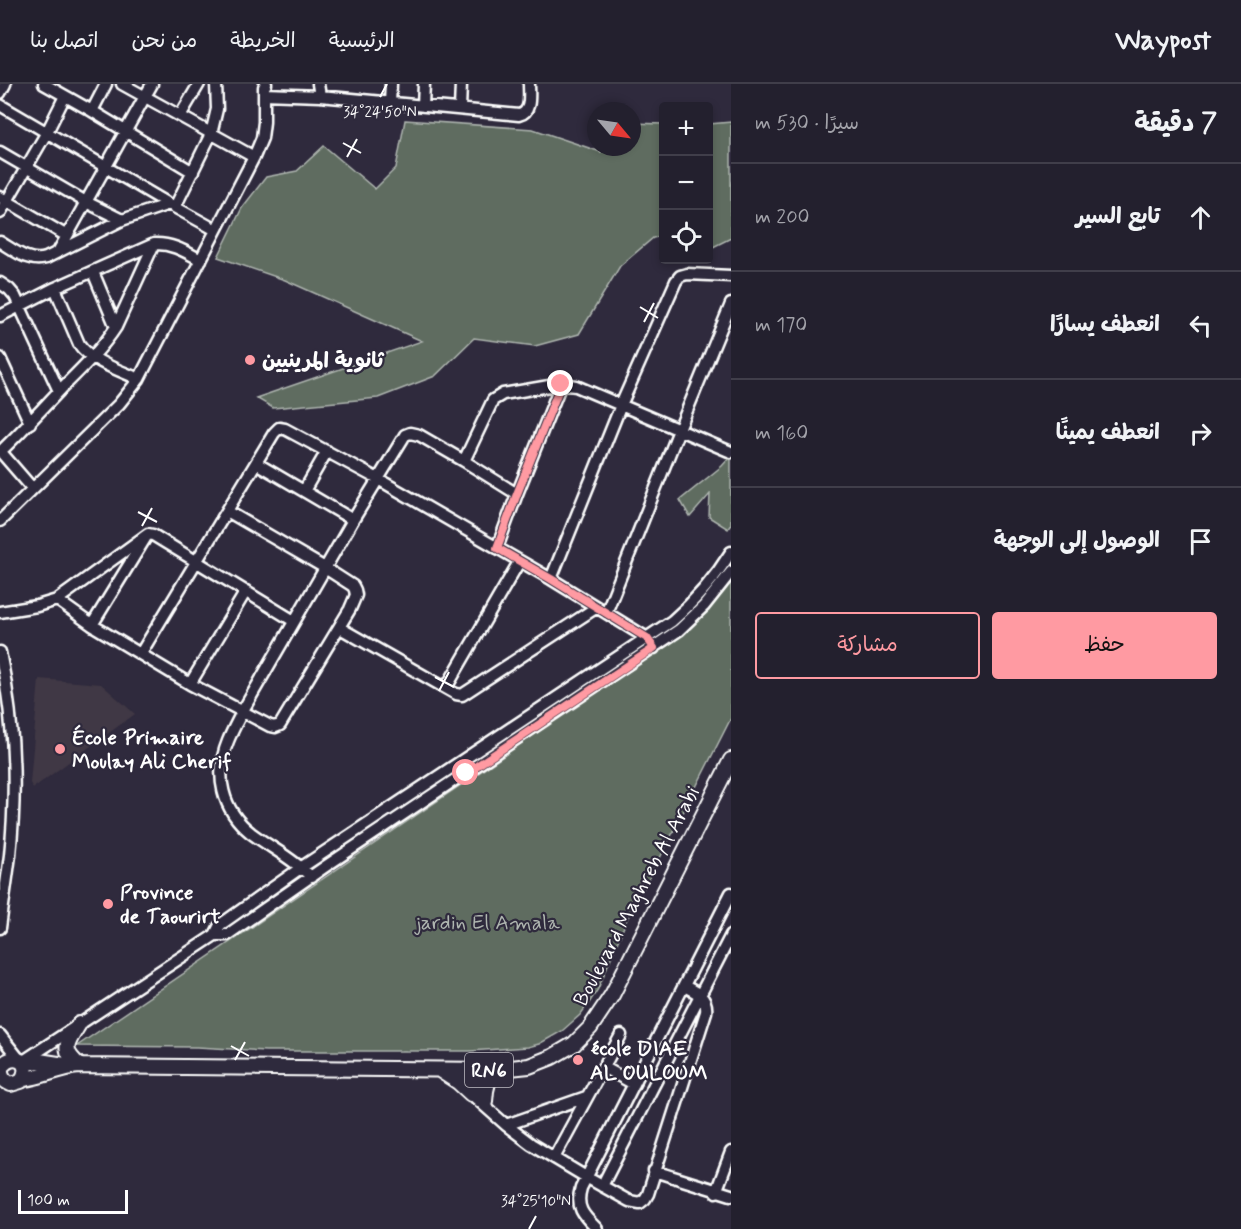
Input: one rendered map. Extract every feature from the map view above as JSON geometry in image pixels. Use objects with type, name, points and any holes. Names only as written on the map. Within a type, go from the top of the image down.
[{"type":"main road","name":"Boulevard Maghreb Al Arabi","points":[[22,1062],[39,1061],[77,1066],[491,1070],[529,1066],[552,1057],[574,1044],[590,1028],[612,995],[731,760]]},
{"type":"main road","points":[[77,1066],[69,1056],[67,1049],[70,1038],[79,1024]]},
{"type":"main road","name":"RN6","points":[[12,1084],[4,1080],[1,1065],[10,1059],[22,1062]]},
{"type":"main road","points":[[12,1084],[26,1071],[22,1062]]},
{"type":"main road","name":"Boulevard Maghreb Al Arabi","points":[[12,1084],[77,1066]]},
{"type":"main road","points":[[440,1070],[471,1094]]},
{"type":"main road","points":[[485,1101],[491,1070]]},
{"type":"street","points":[[0,93],[5,84]]},
{"type":"street","points":[[44,84],[194,172]]},
{"type":"street","points":[[92,111],[106,84]]},
{"type":"street","points":[[122,84],[254,157]]},
{"type":"street","points":[[58,252],[152,84]]},
{"type":"street","points":[[180,116],[200,84]]},
{"type":"street","points":[[0,243],[33,260],[46,258],[122,220],[172,206],[194,172],[212,134],[217,109],[216,84]]},
{"type":"street","points":[[318,84],[320,96]]},
{"type":"street","points":[[390,103],[391,84]]},
{"type":"street","points":[[423,106],[424,84]]},
{"type":"street","points":[[460,109],[461,84]]},
{"type":"street","points":[[0,521],[119,404],[139,380],[254,157],[262,138],[264,87],[320,96],[519,115],[524,114],[528,107],[529,84]]},
{"type":"street","points":[[0,213],[4,199],[27,167],[65,96]]},
{"type":"street","points":[[0,105],[216,230]]},
{"type":"street","points":[[0,152],[86,202],[122,220]]},
{"type":"street","points":[[4,199],[67,236]]},
{"type":"street","points":[[0,316],[55,288],[154,244],[161,243],[175,247],[201,260]]},
{"type":"street","points":[[32,488],[0,452],[93,357],[116,327],[154,244]]},
{"type":"street","points":[[93,272],[116,327]]},
{"type":"street","points":[[551,579],[621,405],[676,281],[680,276],[687,274],[731,276]]},
{"type":"street","points":[[0,283],[12,292],[59,391]]},
{"type":"street","points":[[55,288],[82,350],[139,380]]},
{"type":"street","points":[[340,628],[456,694],[462,695],[602,610],[731,304]]},
{"type":"street","points":[[0,358],[30,423]]},
{"type":"street","points":[[497,548],[561,384]]},
{"type":"street","points":[[464,461],[494,400],[503,394],[561,384],[576,386],[731,452]]},
{"type":"street","points":[[141,653],[279,428],[285,429],[378,478],[551,579],[647,638],[654,648]]},
{"type":"street","points":[[311,877],[302,867],[252,834],[233,816],[228,805],[222,786],[222,762],[227,743],[242,712],[405,435],[410,433],[418,435],[517,494]]},
{"type":"street","points":[[304,491],[327,451]]},
{"type":"street","points":[[256,463],[353,520]]},
{"type":"street","points":[[57,600],[92,625],[190,684],[272,726],[280,725],[340,628],[352,605],[356,590],[325,568],[227,511]]},
{"type":"street","points":[[148,534],[197,561],[294,621]]},
{"type":"street","points":[[0,612],[57,600],[148,534]]},
{"type":"street","points":[[92,625],[148,534]]},
{"type":"street","points":[[0,1035],[22,1062],[215,935],[220,925],[302,867],[647,638],[686,609],[713,578],[731,552]]},
{"type":"street","points":[[446,688],[519,562]]},
{"type":"street","points":[[215,935],[227,935],[680,630],[731,572]]},
{"type":"street","points":[[190,684],[246,591]]},
{"type":"street","points":[[0,652],[10,712],[13,798],[10,854],[0,928]]},
{"type":"street","points":[[381,814],[388,825]]},
{"type":"street","points":[[597,1229],[584,1215],[579,1203],[579,1196],[586,1177],[731,893]]},
{"type":"street","points":[[602,1186],[701,995],[726,957],[731,935]]},
{"type":"street","points":[[470,1070],[471,1094],[506,1125],[531,1144],[586,1177],[629,1201],[640,1203],[648,1194],[707,1007],[701,995],[684,986]]},
{"type":"street","points":[[554,1158],[621,1035]]},
{"type":"street","points":[[603,1067],[634,1083]]},
{"type":"street","points":[[470,1070],[492,1114]]},
{"type":"street","points":[[506,1125],[586,1097]]},
{"type":"street","points":[[716,1192],[731,1152]]},
{"type":"street","points":[[654,1171],[731,1195]]},
{"type":"shaded area","name":"École Primaire Moulay Ali Cherif","points":[[39,679],[101,684],[135,714],[33,788],[30,783]]},
{"type":"green space","points":[[405,120],[533,129],[587,147],[587,156],[641,156],[641,123],[659,124],[659,237],[653,238],[620,266],[579,334],[535,346],[474,338],[435,376],[378,398],[273,408],[256,398],[422,341],[285,280],[218,257],[242,208],[266,177],[297,171],[324,146],[375,189],[396,168]]},
{"type":"green space","points":[[731,122],[731,238],[713,247],[713,156],[713,124]]},
{"type":"green space","points":[[731,456],[731,524],[728,529],[709,517],[710,494],[690,517],[680,500]]},
{"type":"green space","name":"jardin El Amala","points":[[731,576],[731,718],[627,919],[598,989],[580,1015],[562,1031],[539,1044],[528,1047],[470,1051],[266,1051],[197,1047],[77,1046],[505,755],[662,645]]},
{"type":"place","name":"ثانوية المرينيين","points":[[250,360]]},
{"type":"place","name":"École Primaire Moulay Ali Cherif","points":[[60,749]]},
{"type":"place","name":"Province de Taourirt","points":[[108,904]]},
{"type":"place","name":"école DIAE AL OULOUM","points":[[578,1060]]},
{"type":"route","points":[[466,773],[654,648],[647,638],[497,548],[561,384]]}]
